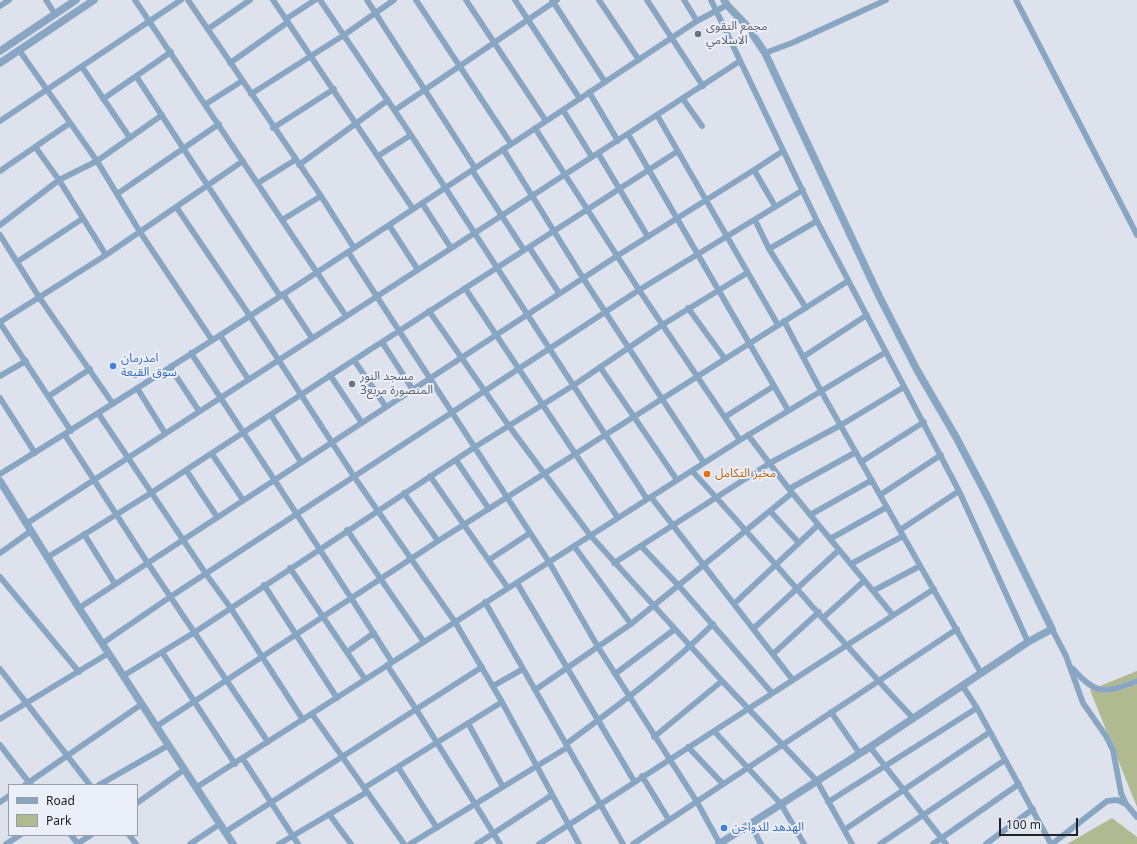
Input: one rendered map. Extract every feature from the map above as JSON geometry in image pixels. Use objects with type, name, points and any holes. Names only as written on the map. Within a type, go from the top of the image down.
[{"type":"street","points":[[0,6],[9,0]]},
{"type":"street","points":[[46,0],[55,14]]},
{"type":"street","points":[[0,51],[76,0]]},
{"type":"street","points":[[0,63],[94,0]]},
{"type":"street","points":[[135,0],[206,104],[346,316]]},
{"type":"street","points":[[0,122],[181,0]]},
{"type":"street","points":[[188,0],[273,128],[321,196],[354,248]]},
{"type":"street","points":[[208,29],[250,0]]},
{"type":"street","points":[[274,0],[413,209]]},
{"type":"street","points":[[230,63],[315,0]]},
{"type":"street","points":[[320,0],[411,134],[474,233],[498,267],[649,498],[674,526],[735,603],[792,679]]},
{"type":"street","points":[[367,0],[425,89],[502,215],[559,294]]},
{"type":"street","points":[[251,94],[344,35],[394,0]]},
{"type":"street","points":[[416,0],[511,144]]},
{"type":"street","points":[[466,0],[546,121]]},
{"type":"street","points":[[515,0],[580,98]]},
{"type":"street","points":[[599,0],[639,60]]},
{"type":"street","points":[[646,0],[703,86]]},
{"type":"street","points":[[684,0],[697,21]]},
{"type":"street","points":[[711,0],[817,221],[959,491],[1028,642]]},
{"type":"street","points":[[765,54],[886,0]]},
{"type":"street","points":[[1016,0],[1137,235]]},
{"type":"street","points":[[395,110],[554,1],[605,82]]},
{"type":"street","points":[[0,474],[65,435],[250,316],[671,38],[697,21],[716,11],[725,3],[747,26],[765,54],[879,296],[917,370],[988,498],[1070,667],[1077,690],[1083,703],[1106,736],[1112,750],[1121,793],[1126,804],[1137,818]]},
{"type":"street","points":[[19,50],[97,161],[140,232],[212,340]]},
{"type":"street","points":[[103,99],[170,52]]},
{"type":"street","points":[[26,524],[740,61]]},
{"type":"street","points":[[82,67],[130,138]]},
{"type":"street","points":[[136,76],[312,338]]},
{"type":"street","points":[[206,104],[242,81]]},
{"type":"street","points":[[273,128],[334,89]]},
{"type":"street","points":[[589,92],[618,140]]},
{"type":"street","points":[[683,99],[702,126]]},
{"type":"street","points":[[258,183],[297,162],[388,100]]},
{"type":"street","points":[[563,110],[592,157]]},
{"type":"street","points":[[0,225],[59,180],[97,161],[162,115]]},
{"type":"street","points":[[657,115],[778,325]]},
{"type":"street","points":[[0,171],[36,148],[70,123]]},
{"type":"street","points":[[117,194],[219,124]]},
{"type":"street","points":[[535,128],[639,290],[740,440]]},
{"type":"street","points":[[378,156],[411,134]]},
{"type":"street","points":[[628,134],[788,410]]},
{"type":"street","points":[[36,148],[59,180],[82,219],[106,255]]},
{"type":"street","points":[[503,149],[583,278],[704,463]]},
{"type":"street","points":[[48,557],[212,454],[330,375],[678,151]]},
{"type":"street","points":[[79,608],[147,562],[362,424],[583,278],[783,151]]},
{"type":"street","points":[[598,153],[648,237]]},
{"type":"street","points":[[71,431],[0,323],[177,208],[243,161]]},
{"type":"street","points":[[754,170],[776,206]]},
{"type":"street","points":[[103,644],[170,597],[355,478],[639,290],[803,190]]},
{"type":"street","points":[[282,220],[321,196]]},
{"type":"street","points":[[422,203],[451,248]]},
{"type":"street","points":[[177,208],[279,359],[355,478],[379,510],[455,622],[502,702],[579,844]]},
{"type":"street","points":[[17,262],[82,219]]},
{"type":"street","points":[[755,220],[770,249],[806,308]]},
{"type":"street","points":[[770,249],[817,221]]},
{"type":"street","points":[[389,225],[418,270]]},
{"type":"street","points":[[0,235],[39,297],[113,404]]},
{"type":"street","points":[[348,252],[549,562],[614,674],[697,802],[719,844],[860,754],[1028,642],[1052,629]]},
{"type":"street","points":[[123,676],[195,632],[319,548],[574,385],[628,347],[688,308],[748,273]]},
{"type":"street","points":[[157,726],[261,656],[352,599],[507,497],[575,456],[749,342],[848,281]]},
{"type":"street","points":[[465,288],[575,456],[618,518]]},
{"type":"street","points":[[688,308],[725,359]]},
{"type":"street","points":[[430,311],[485,391],[590,536],[722,681],[817,781],[852,844]]},
{"type":"street","points":[[803,357],[867,315]]},
{"type":"street","points":[[784,321],[821,391],[981,673]]},
{"type":"street","points":[[220,335],[248,379]]},
{"type":"street","points":[[382,342],[413,390]]},
{"type":"street","points":[[197,787],[740,440],[886,352]]},
{"type":"street","points":[[191,353],[273,480],[298,514],[374,633],[389,664],[436,743],[500,844]]},
{"type":"street","points":[[354,360],[386,407]]},
{"type":"street","points":[[0,376],[26,361]]},
{"type":"street","points":[[170,367],[199,411]]},
{"type":"street","points":[[600,367],[677,480]]},
{"type":"street","points":[[49,396],[90,369]]},
{"type":"street","points":[[330,375],[362,424]]},
{"type":"street","points":[[725,417],[774,386]]},
{"type":"street","points":[[614,563],[674,526],[770,463],[841,425],[904,387]]},
{"type":"street","points":[[137,388],[165,433]]},
{"type":"street","points":[[0,398],[35,453]]},
{"type":"street","points":[[98,413],[127,458],[230,607],[303,720]]},
{"type":"street","points":[[271,415],[301,462]]},
{"type":"street","points":[[861,462],[924,422]]},
{"type":"street","points":[[65,435],[170,597],[227,679],[268,742]]},
{"type":"street","points":[[748,435],[790,491],[892,614]]},
{"type":"street","points":[[535,690],[631,624],[770,511],[790,491],[856,452]]},
{"type":"street","points":[[212,454],[243,500]]},
{"type":"street","points":[[880,495],[941,455]]},
{"type":"street","points":[[456,460],[490,509]]},
{"type":"street","points":[[186,470],[217,517]]},
{"type":"street","points":[[692,471],[824,617],[846,645],[878,681],[913,718]]},
{"type":"street","points":[[430,476],[508,588]]},
{"type":"street","points":[[810,515],[872,480]]},
{"type":"street","points":[[0,481],[79,608],[185,768],[233,844]]},
{"type":"street","points":[[900,530],[959,491]]},
{"type":"street","points":[[404,493],[438,542]]},
{"type":"street","points":[[830,539],[887,508]]},
{"type":"street","points":[[770,511],[799,543]]},
{"type":"street","points":[[735,603],[818,525]]},
{"type":"street","points":[[347,530],[424,642]]},
{"type":"street","points":[[0,553],[31,531]]},
{"type":"street","points":[[489,560],[530,533]]},
{"type":"street","points":[[84,534],[115,584]]},
{"type":"street","points":[[851,564],[903,536]]},
{"type":"street","points":[[574,546],[631,624]]},
{"type":"street","points":[[641,546],[713,624],[772,693]]},
{"type":"street","points":[[754,628],[839,550]]},
{"type":"street","points":[[873,591],[920,566]]},
{"type":"street","points":[[290,568],[365,680]]},
{"type":"street","points":[[0,577],[79,672]]},
{"type":"street","points":[[824,617],[864,581]]},
{"type":"street","points":[[517,582],[634,781]]},
{"type":"street","points":[[264,585],[337,698]]},
{"type":"street","points":[[539,844],[892,614],[934,589]]},
{"type":"street","points":[[485,602],[623,844]]},
{"type":"street","points":[[774,654],[819,612]]},
{"type":"street","points":[[410,844],[538,767],[567,746],[691,646],[713,624]]},
{"type":"street","points":[[614,674],[675,629]]},
{"type":"street","points":[[633,844],[781,744],[957,629]]},
{"type":"street","points":[[347,652],[374,633]]},
{"type":"street","points":[[162,652],[235,764]]},
{"type":"street","points":[[0,719],[109,653]]},
{"type":"street","points":[[225,832],[482,667]]},
{"type":"street","points":[[1070,667],[1089,686],[1102,690],[1116,689],[1137,681]]},
{"type":"street","points":[[0,669],[89,784]]},
{"type":"street","points":[[493,686],[523,669]]},
{"type":"street","points":[[654,737],[722,681]]},
{"type":"street","points":[[962,685],[990,732],[1051,844],[1107,801],[1117,800],[1126,804]]},
{"type":"street","points":[[279,844],[329,814],[398,767],[502,702]]},
{"type":"street","points":[[0,746],[29,784],[142,704]]},
{"type":"street","points":[[828,802],[976,708]]},
{"type":"street","points":[[830,712],[860,754]]},
{"type":"street","points":[[312,714],[404,844]]},
{"type":"street","points":[[468,723],[503,787]]},
{"type":"street","points":[[714,731],[781,804],[804,844]]},
{"type":"street","points":[[844,830],[990,732]]},
{"type":"street","points":[[101,784],[169,744]]},
{"type":"street","points":[[688,746],[723,784]]},
{"type":"street","points":[[870,747],[946,844]]},
{"type":"street","points":[[243,759],[298,844]]},
{"type":"street","points":[[880,844],[922,814],[1005,760]]},
{"type":"street","points":[[398,767],[436,828]]},
{"type":"street","points":[[138,802],[185,768]]},
{"type":"street","points":[[642,776],[669,820]]},
{"type":"street","points":[[933,844],[1019,784]]},
{"type":"street","points":[[476,844],[552,795]]},
{"type":"street","points":[[986,844],[1033,809]]},
{"type":"street","points":[[329,814],[350,844]]},
{"type":"street","points":[[190,844],[220,824]]},
{"type":"street","points":[[750,824],[761,844]]},
{"type":"street","points":[[6,844],[18,836]]},
{"type":"street","points":[[72,836],[78,844],[90,836]]},
{"type":"street","points":[[130,836],[136,844]]},
{"type":"green space","points":[[1137,671],[1137,807],[1090,690]]},
{"type":"green space","points":[[1112,818],[1137,837],[1137,844],[1067,844]]},
{"type":"place","name":"مجمع التقوى الاسلامي","points":[[698,34]]},
{"type":"place","name":"امدرمان سوق القيعة","points":[[113,366]]},
{"type":"place","name":"مسجد النور المنصورة مربع3","points":[[352,384]]},
{"type":"place","name":"مخبز التكامل","points":[[707,474]]},
{"type":"place","name":"الهدهد للدواجن","points":[[724,828]]}]
